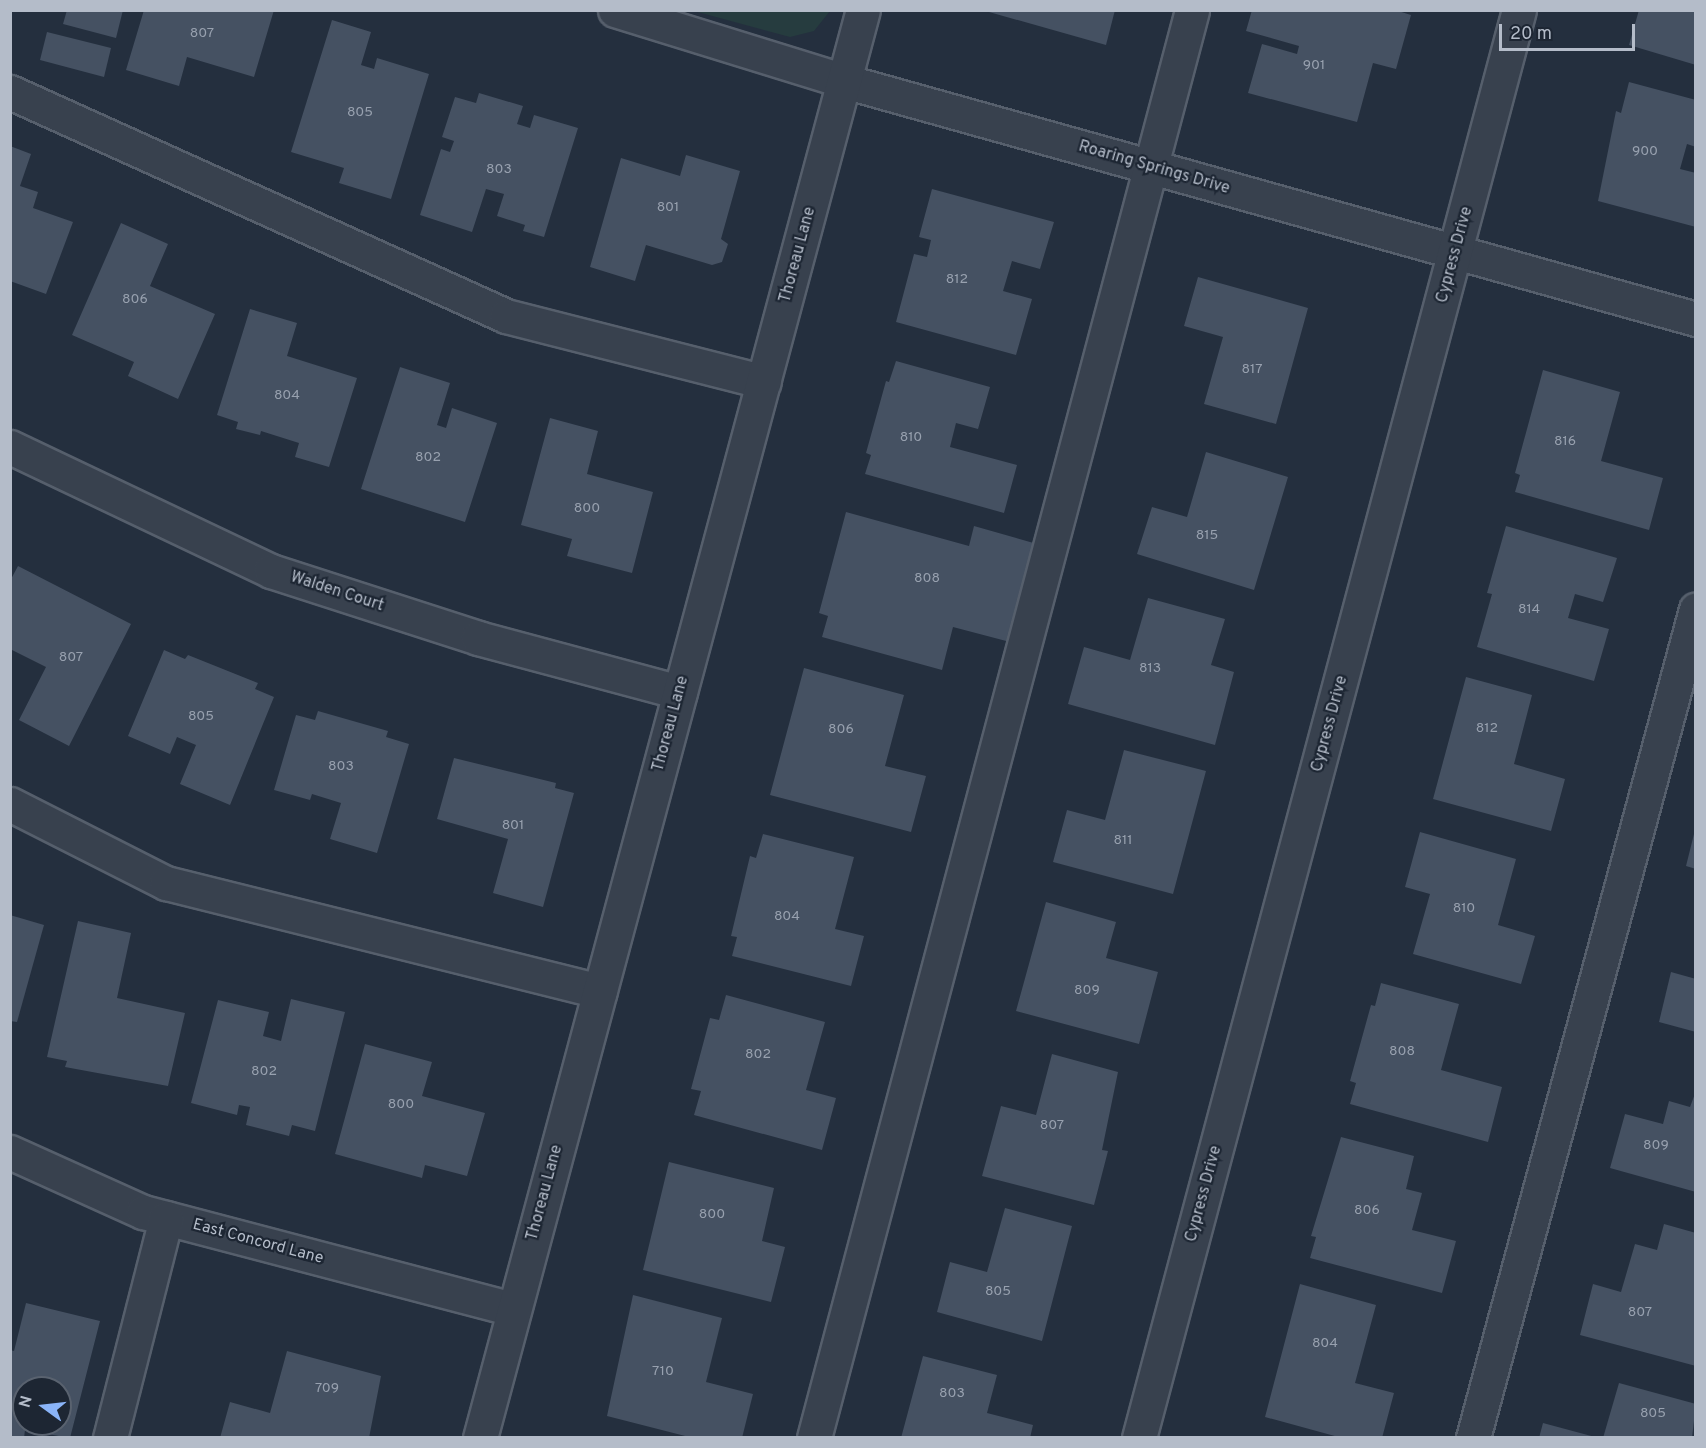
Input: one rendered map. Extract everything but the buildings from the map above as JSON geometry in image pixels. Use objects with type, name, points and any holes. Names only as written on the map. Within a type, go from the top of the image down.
[{"type":"street","name":"Roaring Springs Drive","points":[[615,10],[844,81],[1455,255],[1695,319]]},
{"type":"street","name":"Thoreau Lane","points":[[480,1437],[863,10]]},
{"type":"street","points":[[814,1437],[1192,10]]},
{"type":"street","name":"Cypress Drive","points":[[1138,1437],[1520,10]]},
{"type":"street","points":[[10,92],[506,316],[764,382]]},
{"type":"street","name":"Walden Court","points":[[10,447],[271,571],[478,638],[680,692]]},
{"type":"street","points":[[1473,1437],[1695,609]]},
{"type":"street","points":[[10,804],[166,883],[600,991]]},
{"type":"street","name":"East Concord Lane","points":[[10,1152],[143,1212],[514,1309]]},
{"type":"street","points":[[110,1437],[166,1218]]},
{"type":"green space","points":[[830,10],[814,31],[790,37],[694,11]]}]
